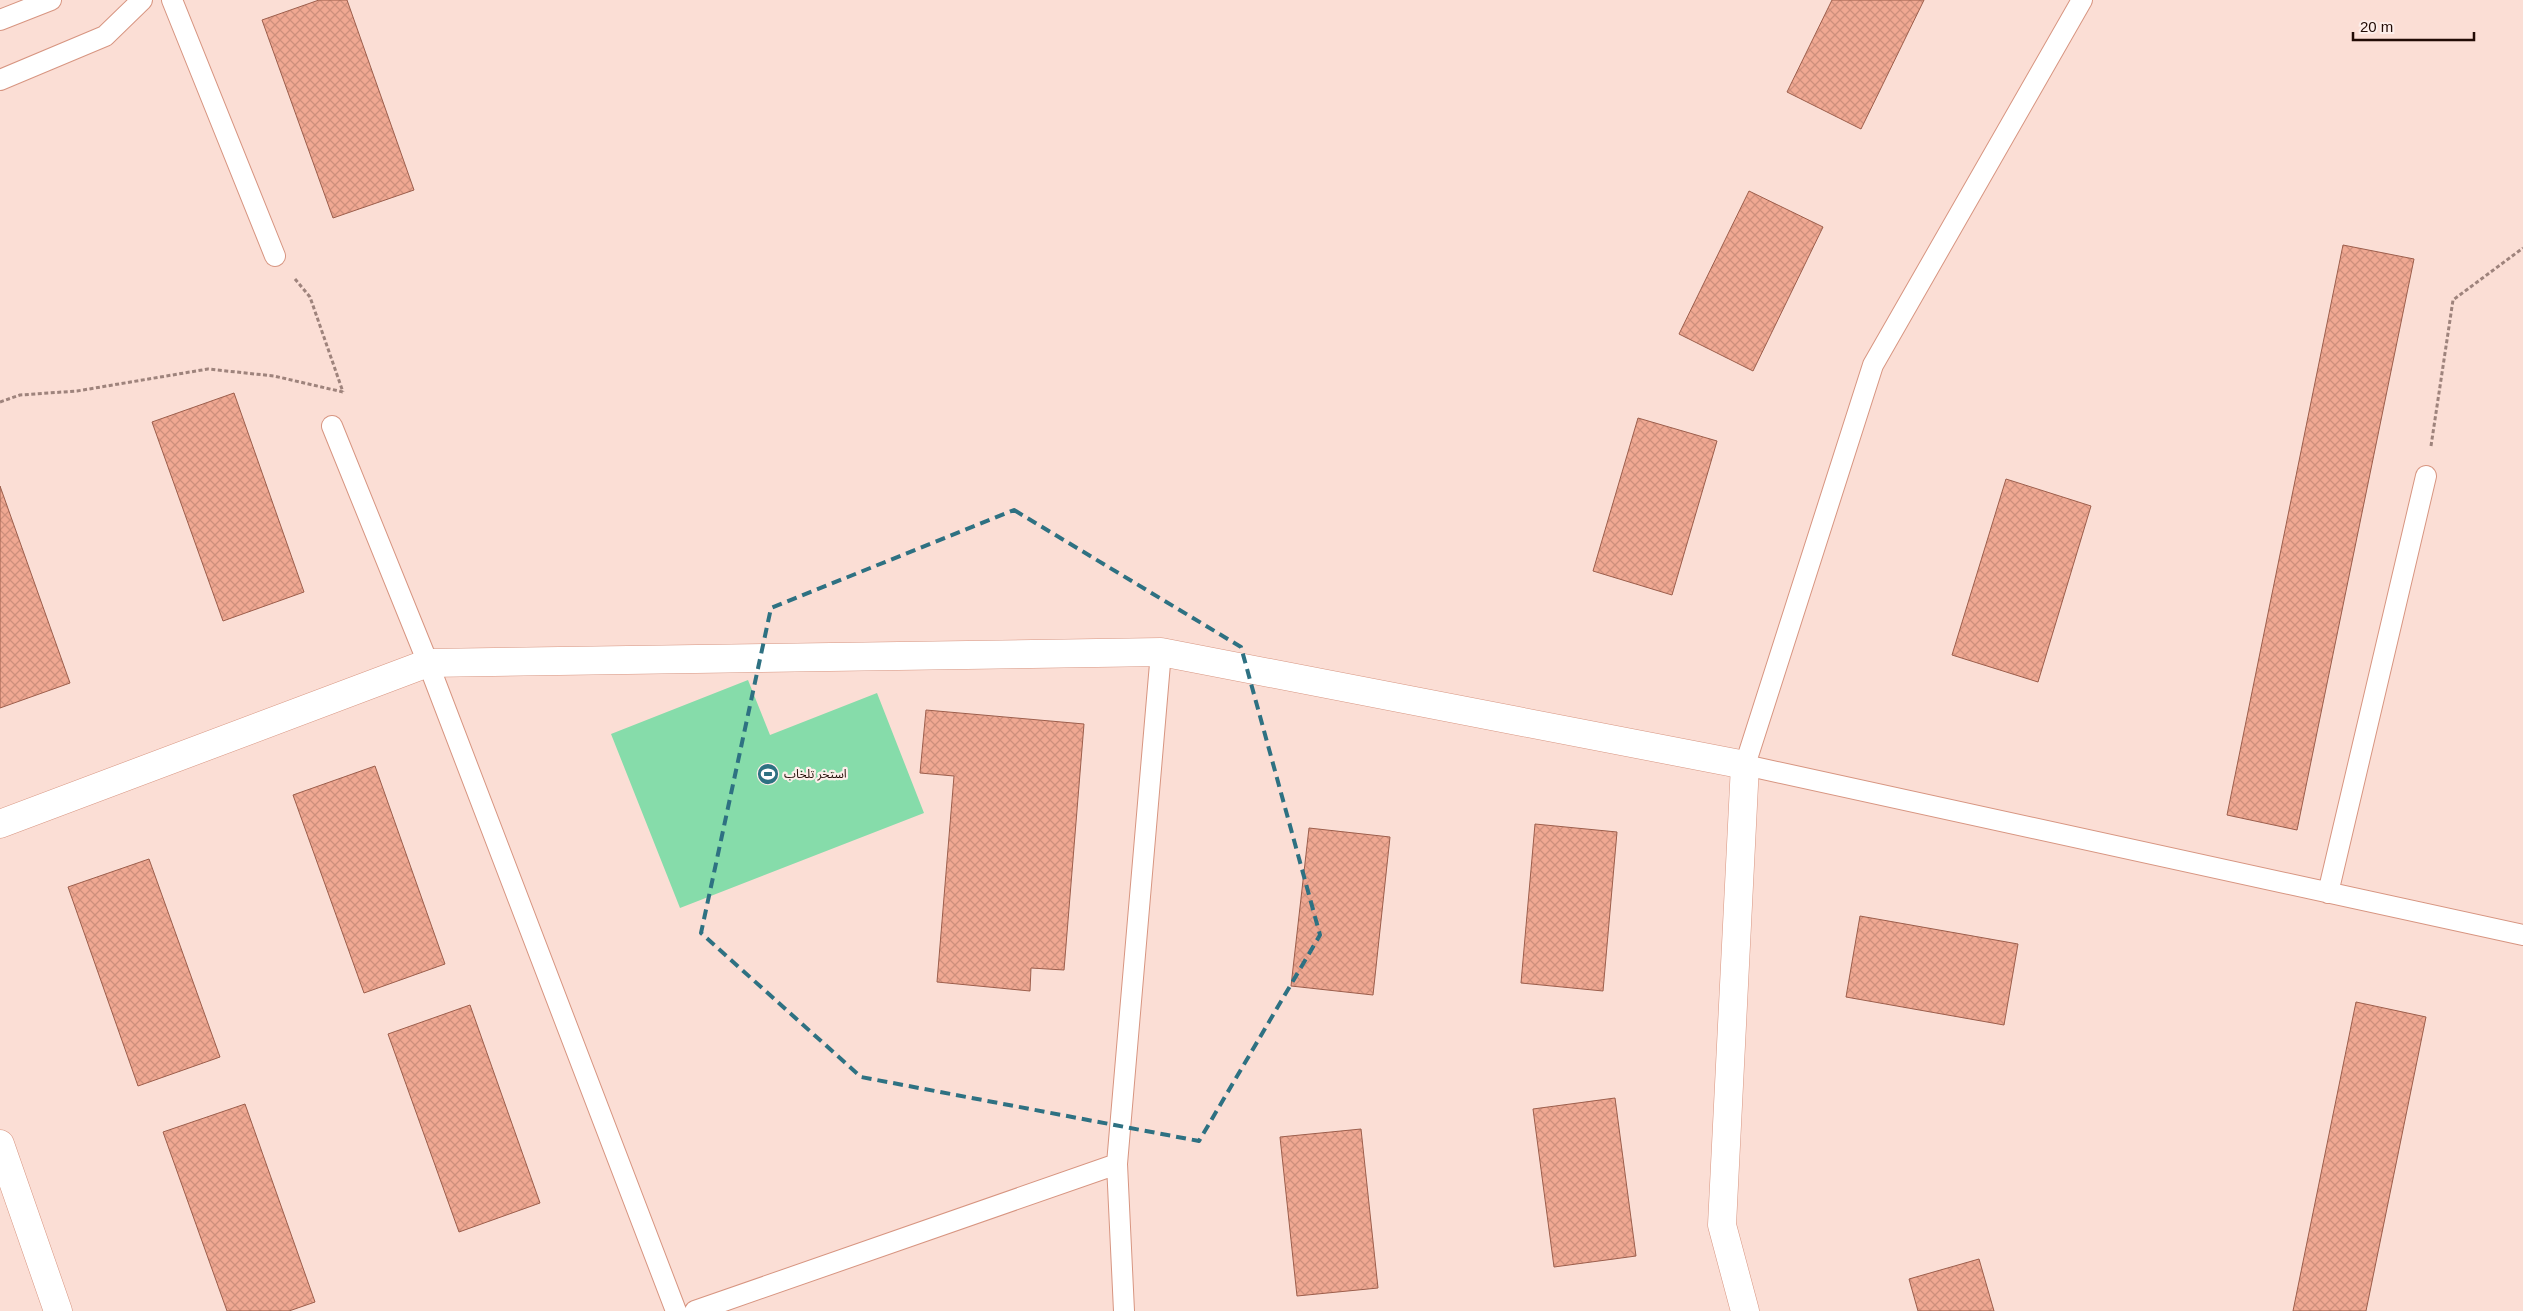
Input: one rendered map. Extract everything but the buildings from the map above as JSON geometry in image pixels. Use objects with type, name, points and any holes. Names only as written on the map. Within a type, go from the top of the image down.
[{"type":"street","points":[[0,824],[428,663],[1161,652],[1745,765],[1722,1225],[1745,1311]]},
{"type":"street","points":[[0,1144],[58,1311]]},
{"type":"lane","points":[[0,20],[50,0]]},
{"type":"lane","points":[[0,80],[105,36],[142,0]]},
{"type":"lane","points":[[172,0],[275,256]]},
{"type":"lane","points":[[2082,0],[1873,365],[1745,765],[2523,936]]},
{"type":"lane","points":[[332,426],[428,663],[676,1311]]},
{"type":"lane","points":[[2328,893],[2426,476]]},
{"type":"lane","points":[[1124,1311],[1117,1164],[1161,652]]},
{"type":"lane","points":[[695,1311],[1117,1164]]},
{"type":"path","points":[[2426,476],[2454,300],[2523,248]]},
{"type":"path","points":[[275,256],[310,297],[351,412],[332,426]]},
{"type":"path","points":[[0,402],[20,395],[77,391],[208,369],[274,376],[343,392]]},
{"type":"highlighted area","points":[[1014,510],[1241,647],[1320,935],[1199,1141],[861,1077],[701,933],[771,608]]},
{"type":"green space","name":"استخر تلخاب","points":[[748,680],[770,735],[877,693],[924,813],[680,908],[611,734]]},
{"type":"place","name":"استخر تلخاب","points":[[768,774]]}]
